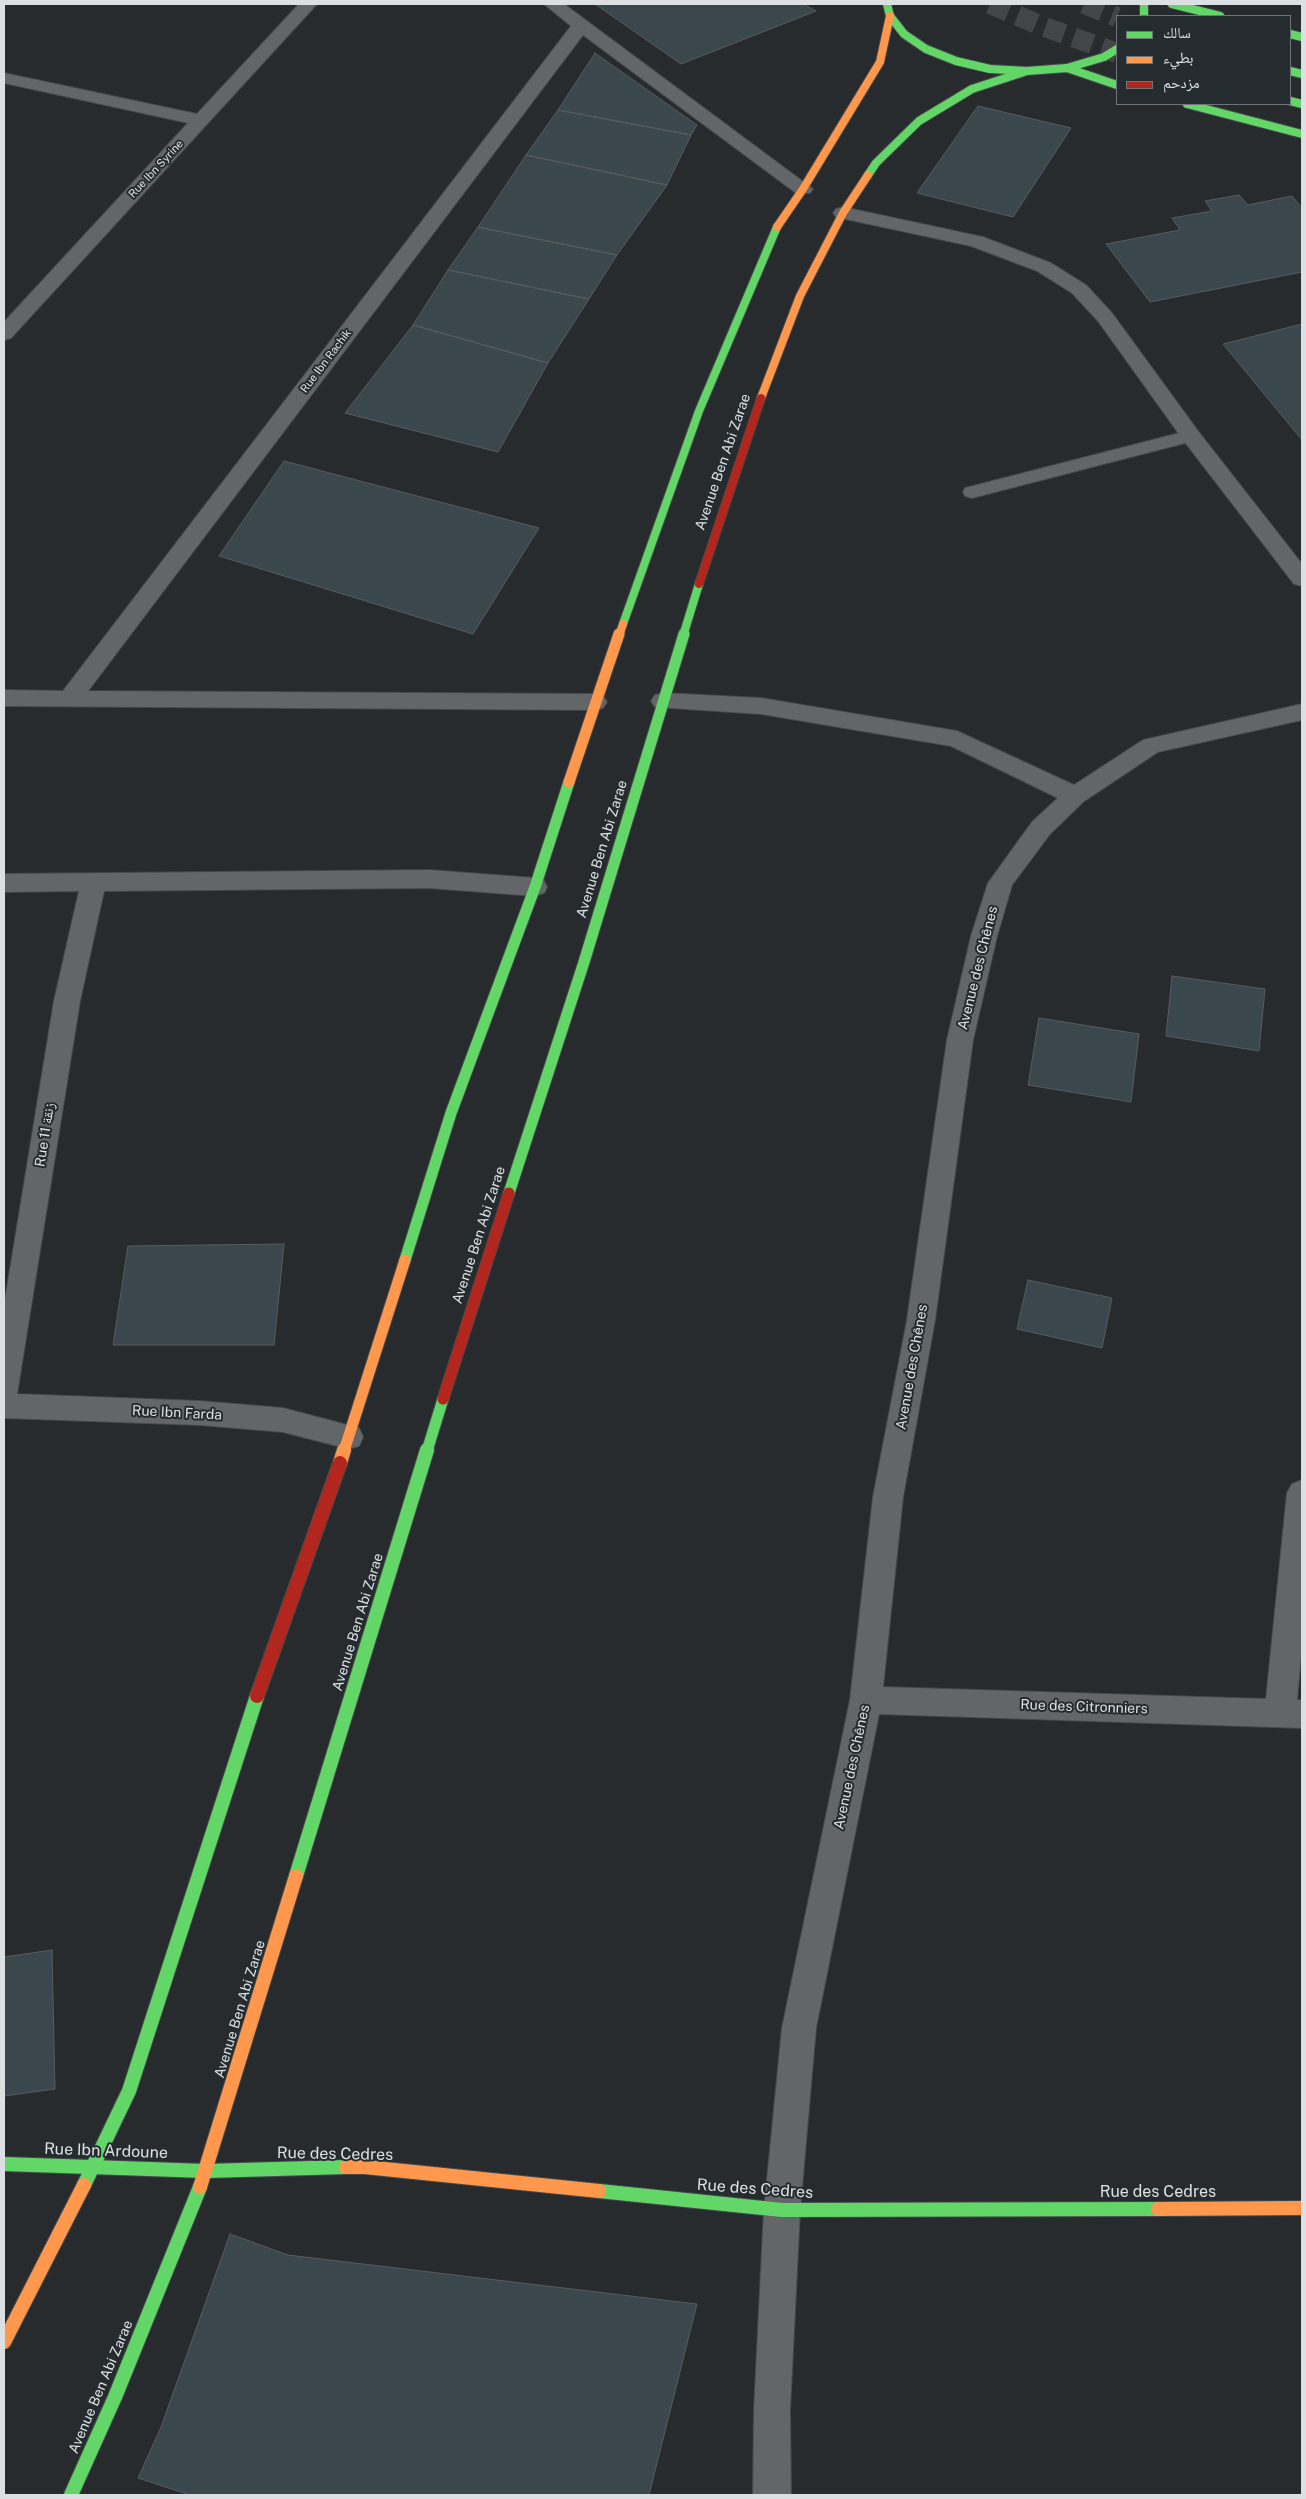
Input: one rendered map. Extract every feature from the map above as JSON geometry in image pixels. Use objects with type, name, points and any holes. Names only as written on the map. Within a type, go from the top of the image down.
[{"type":"main road","points":[[886,4],[890,16],[904,34],[926,49],[956,61],[990,69],[1027,71],[1067,68],[1104,57],[1116,50]]},
{"type":"main road","points":[[1172,4],[1216,15]]},
{"type":"main road","points":[[4,2342],[93,2167],[129,2091],[231,1771],[349,1437],[451,1113],[535,887],[595,702],[699,412],[775,230],[803,189],[880,62],[890,16]]},
{"type":"main road","points":[[1067,68],[1116,85]]},
{"type":"main road","name":"Avenue Ben Abi Zarae","points":[[72,2495],[119,2388],[206,2171],[430,1434],[584,962],[725,500],[754,416],[800,296],[843,213],[876,163],[919,121],[972,89],[1027,71]]},
{"type":"main road","points":[[1191,105],[1302,134]]},
{"type":"main road","name":"Rue Ibn Ardoune","points":[[4,2164],[206,2171]]},
{"type":"main road","name":"Rue des Cedres","points":[[206,2171],[365,2168],[782,2210],[1302,2208]]},
{"type":"street","name":"Rue Ibn Syrine","points":[[4,334],[308,4]]},
{"type":"street","points":[[553,4],[803,189]]},
{"type":"street","name":"Rue Ibn Rachik","points":[[70,698],[581,24]]},
{"type":"street","points":[[4,78],[200,120]]},
{"type":"street","points":[[843,213],[976,241],[1044,267],[1079,289],[1105,317],[1191,436],[1302,579]]},
{"type":"street","points":[[4,698],[595,702]]},
{"type":"street","points":[[663,701],[762,706],[860,721],[957,739],[1075,796]]},
{"type":"street","name":"Avenue des Chênes","points":[[772,2495],[772,2410],[782,2210],[799,2028],[866,1700],[888,1498],[921,1320],[960,1040],[1000,883],[1041,828],[1075,796],[1151,746],[1302,712]]},
{"type":"street","points":[[4,882],[429,880],[535,887]]},
{"type":"street","name":"Rue 11 زنقة","points":[[4,1391],[67,1001],[94,881]]},
{"type":"street","name":"Rue Ibn Farda","points":[[4,1406],[200,1413],[283,1420],[349,1437]]},
{"type":"street","points":[[1291,1714],[1302,1493]]},
{"type":"street","name":"Rue des Citronniers","points":[[866,1700],[1291,1714]]},
{"type":"lane","points":[[972,492],[1191,436]]},
{"type":"building","points":[[595,4],[803,4],[816,11],[681,64]]},
{"type":"building","points":[[595,53],[697,125],[691,135],[558,110]]},
{"type":"building","points":[[978,106],[1071,128],[1013,217],[917,193]]},
{"type":"building","points":[[558,110],[691,135],[667,185],[526,155]]},
{"type":"building","points":[[526,155],[667,185],[617,255],[478,227]]},
{"type":"building","points":[[1239,195],[1248,205],[1292,196],[1302,208],[1302,272],[1150,302],[1106,244],[1180,230],[1172,218],[1212,211],[1205,201]]},
{"type":"building","points":[[478,227],[617,255],[589,299],[448,270]]},
{"type":"building","points":[[448,270],[589,299],[548,363],[413,325]]},
{"type":"building","points":[[1302,324],[1302,440],[1223,344]]},
{"type":"building","points":[[413,325],[548,363],[498,452],[345,413]]},
{"type":"building","points":[[284,461],[539,528],[473,634],[219,556]]},
{"type":"building","points":[[1172,976],[1265,989],[1259,1051],[1166,1036]]},
{"type":"building","points":[[1039,1018],[1139,1034],[1131,1102],[1028,1085]]},
{"type":"building","points":[[284,1244],[274,1345],[113,1345],[128,1246]]},
{"type":"building","points":[[1028,1280],[1112,1298],[1102,1348],[1017,1329]]},
{"type":"building","points":[[52,1950],[55,2089],[4,2096],[4,1957]]},
{"type":"building","points":[[230,2234],[288,2255],[697,2304],[649,2495],[190,2495],[138,2478],[161,2427]]},
{"type":"tunnel","points":[[990,4],[1042,26],[1116,53]]},
{"type":"tunnel","points":[[1084,4],[1116,17]]},
{"type":"traffic: fast","points":[[887,4],[890,16],[904,34],[926,49],[956,61],[990,69],[1027,71],[1067,68],[1104,57],[1116,50]]},
{"type":"traffic: fast","points":[[1144,4],[1144,15]]},
{"type":"traffic: fast","points":[[1172,4],[1216,15]]},
{"type":"traffic: fast","points":[[1291,34],[1302,37]]},
{"type":"traffic: fast","points":[[1067,68],[1116,85]]},
{"type":"traffic: fast","points":[[868,175],[876,163],[919,121],[972,89],[1027,71]]},
{"type":"traffic: fast","points":[[1291,71],[1302,74]]},
{"type":"traffic: fast","points":[[1291,101],[1302,104]]},
{"type":"traffic: fast","points":[[1191,105],[1302,134]]},
{"type":"traffic: fast","points":[[623,624],[699,411],[777,227]]},
{"type":"traffic: fast","points":[[509,1193],[584,962],[699,584]]},
{"type":"traffic: fast","points":[[405,1260],[451,1113],[535,887],[569,782]]},
{"type":"traffic: fast","points":[[296,1876],[443,1399]]},
{"type":"traffic: fast","points":[[84,2185],[129,2091],[231,1771],[257,1696]]},
{"type":"traffic: fast","points":[[4,2164],[206,2171],[346,2167]]},
{"type":"traffic: fast","points":[[71,2495],[115,2397],[200,2187]]},
{"type":"traffic: fast","points":[[599,2191],[782,2210],[1158,2209]]},
{"type":"traffic: slow","points":[[777,227],[803,189],[880,62],[890,16]]},
{"type":"traffic: slow","points":[[761,398],[800,296],[843,213],[868,175]]},
{"type":"traffic: slow","points":[[569,782],[623,624]]},
{"type":"traffic: slow","points":[[340,1463],[405,1260]]},
{"type":"traffic: slow","points":[[200,2187],[296,1876]]},
{"type":"traffic: slow","points":[[346,2167],[365,2167],[599,2191]]},
{"type":"traffic: slow","points":[[4,2342],[84,2185]]},
{"type":"traffic: slow","points":[[1158,2209],[1302,2208]]},
{"type":"traffic: jam","points":[[699,584],[761,398]]},
{"type":"traffic: jam","points":[[443,1399],[509,1193]]},
{"type":"traffic: jam","points":[[257,1696],[340,1463]]}]
